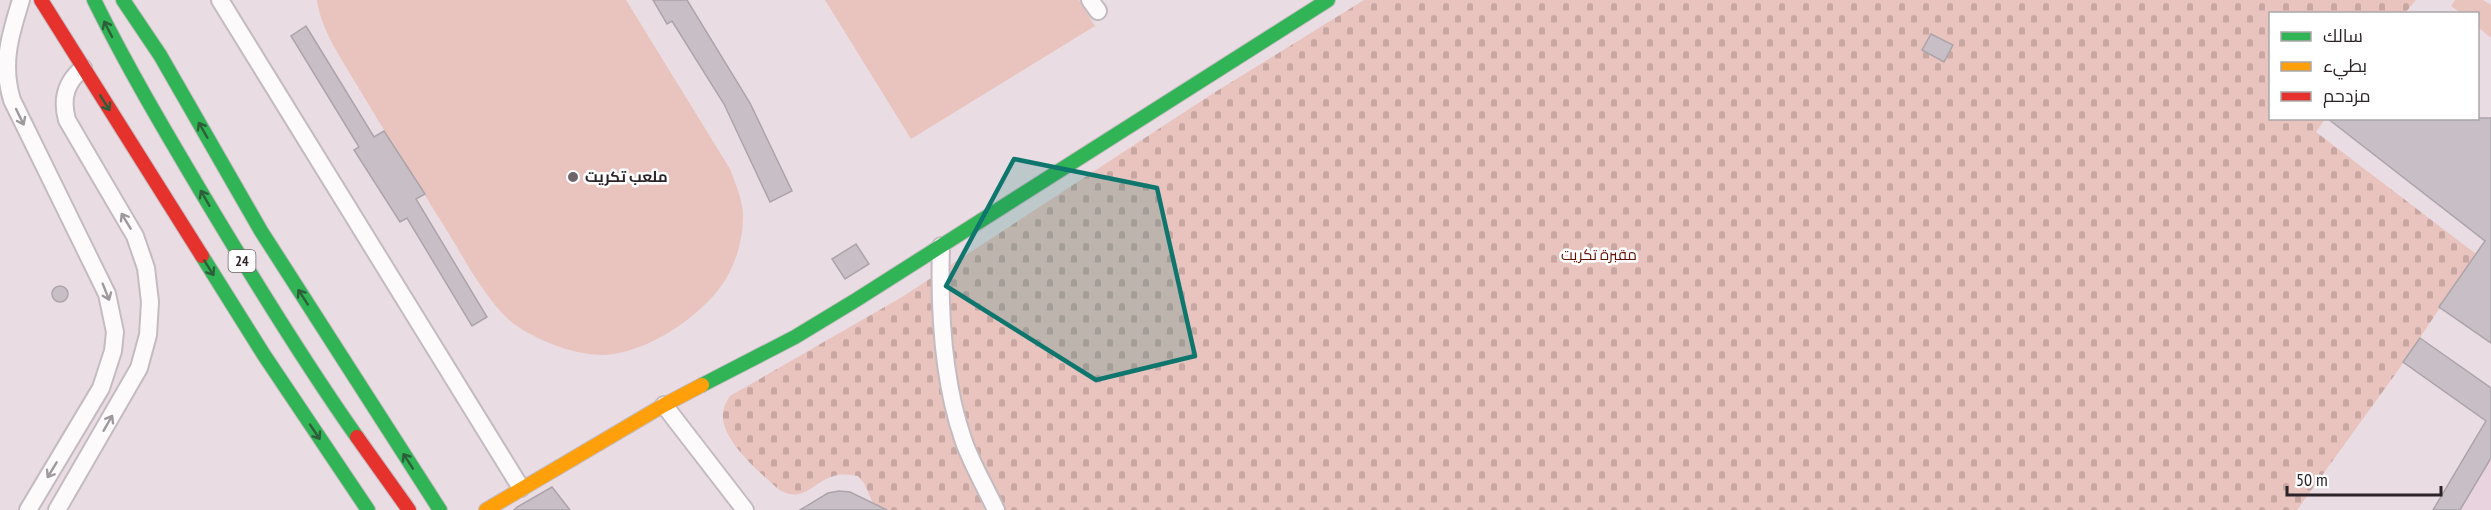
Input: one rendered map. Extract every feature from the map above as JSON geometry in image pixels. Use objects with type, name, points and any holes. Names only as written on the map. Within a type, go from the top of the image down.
[{"type":"main road","points":[[41,0],[264,355],[368,510]]},
{"type":"main road","name":"24","points":[[94,0],[122,56],[239,255],[340,413],[409,510]]},
{"type":"main road","points":[[123,0],[160,55],[261,231],[440,510]]},
{"type":"main road","points":[[486,510],[664,405],[795,337],[1328,0]]},
{"type":"street","points":[[21,0],[7,50],[12,100],[107,294],[114,332],[113,351],[101,388],[28,510]]},
{"type":"street","points":[[220,0],[521,488]]},
{"type":"street","points":[[57,510],[139,368],[148,335],[150,302],[146,268],[135,236],[67,120],[64,110],[65,91],[69,82],[83,68]]},
{"type":"street","points":[[941,246],[943,334],[953,403],[963,439],[996,510]]},
{"type":"street","points":[[664,405],[745,510]]},
{"type":"highlighted area","points":[[1014,159],[1157,188],[1195,356],[1096,380],[946,286]]},
{"type":"shaded area","points":[[2491,453],[2491,510],[2456,510]]},
{"type":"green space","name":"ملعب تكريت","points":[[317,0],[626,0],[730,169],[737,187],[743,211],[742,234],[732,267],[724,282],[701,308],[671,331],[654,341],[619,353],[594,355],[565,349],[518,327],[501,312],[484,291],[387,135],[332,42],[319,11]]},
{"type":"green space","points":[[825,0],[1079,0],[1095,26],[911,139]]},
{"type":"green space","name":"مقبرة تكريت","points":[[1364,0],[2416,0],[2406,12],[2269,12],[2269,120],[2324,120],[2316,132],[2476,254],[2399,369],[2297,510],[876,510],[864,483],[858,476],[837,475],[801,494],[794,495],[778,489],[741,453],[732,441],[723,419],[724,406],[730,396],[902,297],[1212,94]]},
{"type":"green space","points":[[2455,0],[2483,0],[2491,5],[2491,38],[2479,28],[2479,12],[2460,12],[2451,6]]},
{"type":"building","points":[[653,0],[687,0],[750,103],[792,191],[770,202],[724,104],[672,21],[667,24]]},
{"type":"building","points":[[306,26],[374,137],[384,131],[425,194],[416,199],[487,317],[472,326],[407,218],[400,222],[354,150],[359,147],[291,36]]},
{"type":"building","points":[[1931,34],[1953,45],[1944,62],[1922,50]]},
{"type":"building","points":[[2479,118],[2491,118],[2491,343],[2439,307],[2485,241],[2330,120],[2479,120]]},
{"type":"building","points":[[856,244],[869,264],[845,279],[832,259]]},
{"type":"building","points":[[57,286],[63,286],[68,294],[66,300],[57,302],[52,297],[52,291]]},
{"type":"building","points":[[2420,338],[2491,388],[2491,458],[2460,510],[2433,510],[2486,421],[2403,362]]},
{"type":"building","points":[[552,487],[570,510],[514,510],[517,507]]},
{"type":"building","points":[[850,492],[887,510],[800,510],[828,493]]},
{"type":"traffic: fast","points":[[94,0],[147,99],[221,226],[297,348],[357,437]]},
{"type":"traffic: fast","points":[[123,0],[160,55],[261,231],[440,510]]},
{"type":"traffic: fast","points":[[702,385],[795,337],[856,300],[1328,0]]},
{"type":"traffic: fast","points":[[202,256],[264,355],[368,510]]},
{"type":"traffic: slow","points":[[486,510],[702,385]]},
{"type":"traffic: jam","points":[[41,0],[202,256]]},
{"type":"traffic: jam","points":[[357,437],[409,510]]},
{"type":"place","name":"ملعب تكريت","points":[[573,177]]}]
